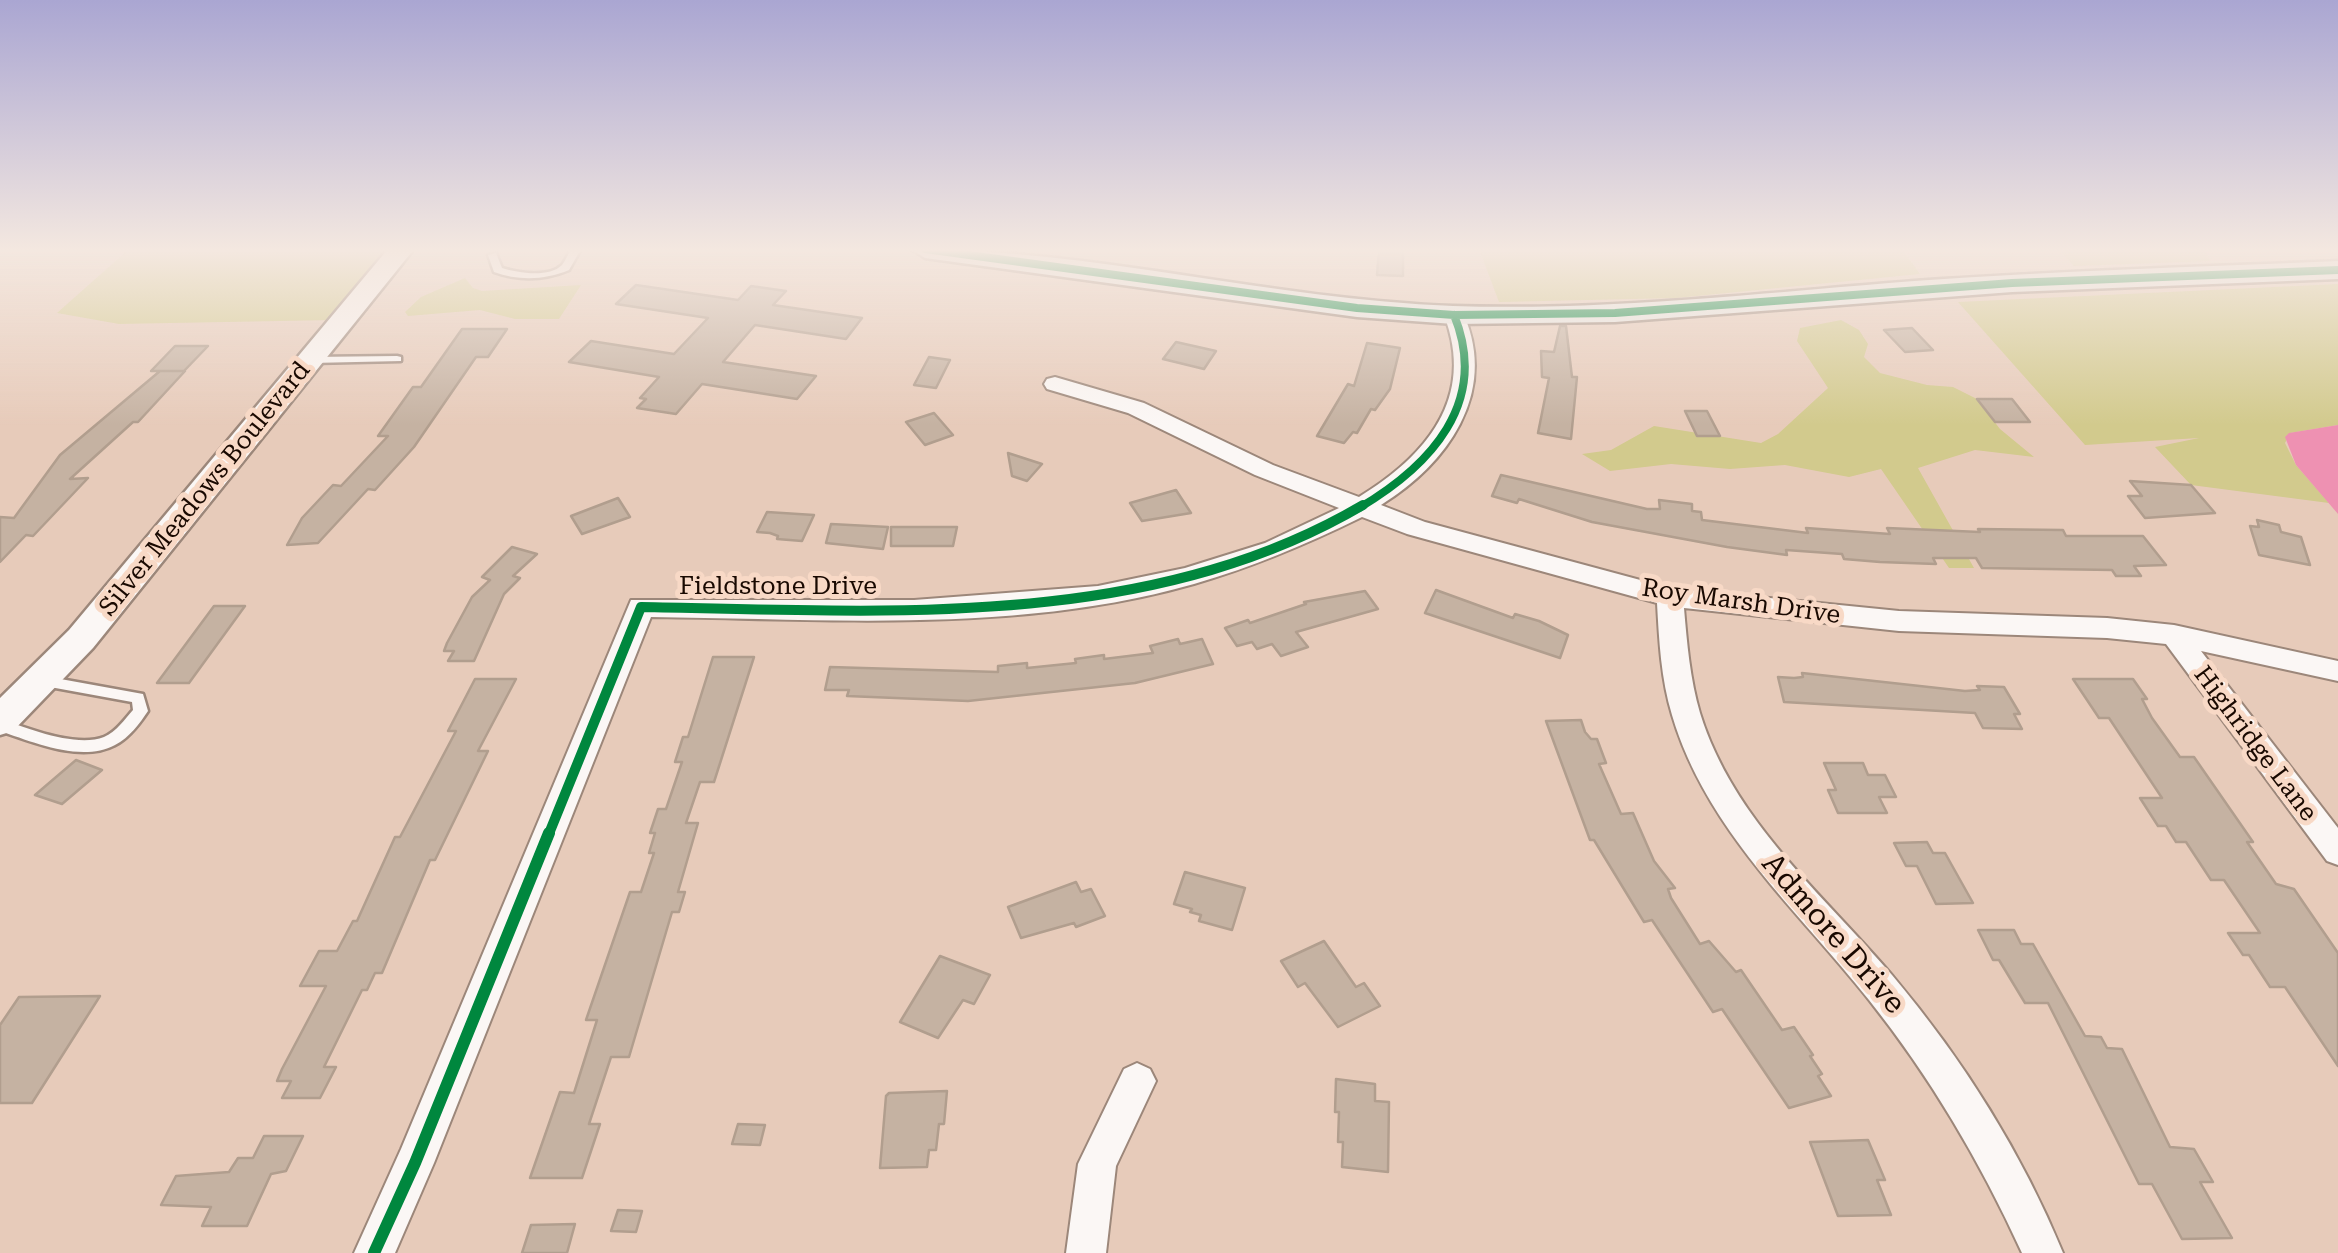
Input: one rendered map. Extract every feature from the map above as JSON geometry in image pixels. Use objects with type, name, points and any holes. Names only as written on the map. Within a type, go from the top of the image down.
[{"type":"main road","points":[[1353,307],[1454,315],[1695,307]]},
{"type":"street","name":"Silver Meadows Boulevard","points":[[0,723],[43,681],[354,307]]},
{"type":"street","name":"Fieldstone Drive","points":[[374,1253],[415,1163],[640,607],[934,607],[1086,598],[1216,567],[1328,526],[1390,490],[1425,459],[1451,423],[1460,401],[1466,358],[1464,334],[1454,315]]},
{"type":"street","name":"Roy Marsh Drive","points":[[1056,384],[1136,408],[1264,470],[1360,507],[1483,548],[1670,597],[1898,622],[2056,624],[2174,636],[2338,671]]},
{"type":"street","name":"Admore Drive","points":[[1670,597],[1677,674],[1688,719],[1721,789],[1770,866],[1908,1021],[2008,1175],[2044,1253]]},
{"type":"street","name":"Highridge Lane","points":[[2174,636],[2338,852]]},
{"type":"street","points":[[1086,1253],[1097,1164],[1137,1081]]},
{"type":"lane","points":[[311,360],[397,359]]},
{"type":"lane","points":[[0,723],[54,740],[100,746],[112,740],[142,711],[138,698],[43,681]]},
{"type":"shaded area","points":[[63,307],[343,307],[333,320],[119,324],[57,313]]},
{"type":"shaded area","points":[[410,307],[566,307],[559,319],[515,319],[480,310],[408,316],[405,312]]},
{"type":"shaded area","points":[[1963,307],[2338,307],[2338,425],[2290,433],[2285,443],[2296,465],[2329,503],[2191,485],[2155,447],[2199,438],[2085,445]]},
{"type":"shaded area","points":[[1841,320],[1859,330],[1868,344],[1864,357],[1880,373],[1953,387],[1977,399],[2000,429],[2034,457],[1975,450],[1918,468],[1974,568],[1949,568],[1881,469],[1849,477],[1785,465],[1730,469],[1671,464],[1610,471],[1582,454],[1611,450],[1654,426],[1761,443],[1778,434],[1828,388],[1797,341],[1800,328]]},
{"type":"shaded area","points":[[2338,425],[2338,514],[2296,465],[2285,437],[2289,433]]},
{"type":"building","points":[[639,307],[790,307],[862,318],[846,339],[755,325],[723,362],[816,376],[797,399],[702,384],[676,414],[637,408],[646,399],[640,398],[659,377],[569,362],[591,341],[674,354],[708,318]]},
{"type":"building","points":[[1560,326],[1566,326],[1572,377],[1577,377],[1571,439],[1538,433],[1549,378],[1542,377],[1541,351],[1554,352]]},
{"type":"building","points":[[1912,328],[1933,350],[1905,352],[1884,330]]},
{"type":"building","points":[[462,329],[507,329],[488,357],[476,357],[414,447],[375,490],[368,489],[318,543],[287,545],[302,518],[333,485],[341,486],[388,436],[378,436],[413,387],[421,387]]},
{"type":"building","points":[[1176,342],[1216,351],[1204,369],[1163,359]]},
{"type":"building","points":[[1367,343],[1400,348],[1390,389],[1375,410],[1371,409],[1357,433],[1353,432],[1344,443],[1317,436],[1348,384],[1354,386]]},
{"type":"building","points":[[175,346],[208,346],[184,371],[151,371]]},
{"type":"building","points":[[929,357],[950,360],[936,388],[914,385]]},
{"type":"building","points":[[160,371],[185,371],[138,422],[133,422],[70,479],[88,478],[33,536],[26,535],[0,562],[0,517],[14,518],[60,455]]},
{"type":"building","points":[[1977,399],[2012,399],[2030,422],[1995,422]]},
{"type":"building","points":[[1685,411],[1707,411],[1720,436],[1697,436]]},
{"type":"building","points":[[934,413],[953,435],[925,445],[906,422]]},
{"type":"building","points":[[1008,453],[1042,464],[1027,481],[1012,476]]},
{"type":"building","points":[[1501,475],[1647,509],[1660,509],[1659,500],[1692,504],[1692,511],[1701,512],[1702,520],[1808,533],[1806,528],[1890,534],[1887,528],[2063,530],[2066,536],[2143,536],[2166,565],[2134,566],[2141,576],[2116,576],[2112,570],[1982,568],[1976,558],[1933,558],[1936,564],[1880,562],[1844,559],[1842,554],[1786,550],[1787,555],[1727,547],[1592,522],[1519,499],[1517,503],[1492,496]]},
{"type":"building","points":[[2130,481],[2191,485],[2215,513],[2145,518],[2128,496],[2142,496]]},
{"type":"building","points":[[1176,490],[1191,513],[1142,521],[1130,503]]},
{"type":"building","points":[[618,498],[630,517],[582,534],[571,516]]},
{"type":"building","points":[[767,512],[814,515],[802,541],[757,532]]},
{"type":"building","points":[[2257,520],[2279,525],[2281,532],[2301,537],[2310,565],[2259,555],[2250,526],[2259,527]]},
{"type":"building","points":[[831,524],[888,527],[883,549],[826,543]]},
{"type":"building","points":[[891,527],[957,527],[953,546],[891,546]]},
{"type":"building","points":[[512,547],[537,554],[513,576],[520,578],[504,594],[474,661],[448,661],[454,651],[444,651],[447,643],[472,597],[490,580],[482,577]]},
{"type":"building","points":[[1436,590],[1513,618],[1515,614],[1539,621],[1568,635],[1560,658],[1425,613]]},
{"type":"building","points":[[1365,591],[1378,609],[1296,632],[1308,647],[1281,656],[1272,644],[1257,649],[1252,642],[1237,646],[1225,628],[1248,620],[1250,623],[1304,602]]},
{"type":"building","points":[[214,606],[245,606],[189,683],[157,683]]},
{"type":"building","points":[[1178,639],[1180,644],[1202,639],[1213,664],[1135,683],[968,701],[847,696],[849,690],[825,690],[830,667],[998,672],[998,666],[1027,663],[1027,668],[1076,663],[1075,659],[1104,655],[1104,659],[1153,653],[1150,646]]},
{"type":"building","points":[[713,657],[754,657],[714,782],[700,782],[686,823],[698,823],[678,892],[685,892],[679,912],[672,912],[629,1057],[611,1057],[589,1124],[600,1124],[582,1178],[530,1178],[560,1092],[574,1093],[597,1020],[586,1020],[630,892],[641,892],[654,853],[649,853],[655,833],[650,833],[658,809],[666,809],[682,762],[675,762],[683,737],[688,737]]},
{"type":"building","points":[[1802,673],[1965,691],[1980,690],[1977,686],[2004,687],[2020,714],[2014,714],[2022,729],[1983,728],[1975,713],[1784,702],[1778,677],[1803,677]]},
{"type":"building","points":[[475,679],[516,679],[478,751],[488,751],[435,860],[430,860],[382,973],[375,973],[367,990],[362,990],[324,1067],[336,1067],[320,1098],[282,1098],[291,1081],[277,1081],[326,986],[300,986],[319,951],[337,951],[353,921],[357,921],[395,837],[400,837],[456,731],[448,731]]},
{"type":"building","points":[[2073,679],[2133,679],[2147,699],[2142,699],[2152,718],[2180,757],[2194,757],[2253,842],[2247,842],[2276,884],[2294,889],[2338,953],[2338,1066],[2285,987],[2270,987],[2249,955],[2243,955],[2228,933],[2260,933],[2224,880],[2211,880],[2186,842],[2176,842],[2166,826],[2158,826],[2140,798],[2162,798],[2109,718],[2099,718]]},
{"type":"building","points":[[1581,720],[1585,732],[1591,739],[1597,739],[1606,763],[1599,764],[1621,814],[1633,813],[1654,861],[1675,888],[1668,889],[1671,898],[1700,944],[1709,941],[1736,972],[1741,970],[1782,1030],[1794,1027],[1813,1055],[1810,1056],[1822,1074],[1818,1076],[1831,1096],[1789,1108],[1722,1009],[1713,1012],[1652,920],[1644,922],[1594,840],[1590,840],[1546,721]]},
{"type":"building","points":[[76,760],[102,770],[62,804],[35,795]]},
{"type":"building","points":[[1824,763],[1863,763],[1868,775],[1885,775],[1896,797],[1879,797],[1887,813],[1838,813],[1828,790],[1836,790]]},
{"type":"building","points":[[1927,842],[1933,853],[1945,853],[1973,903],[1936,904],[1917,866],[1906,866],[1894,843]]},
{"type":"building","points":[[1185,872],[1245,888],[1232,930],[1199,921],[1201,915],[1174,904]]},
{"type":"building","points":[[1076,882],[1081,892],[1091,889],[1105,916],[1076,927],[1074,923],[1021,938],[1008,907]]},
{"type":"building","points":[[1978,930],[2014,930],[2021,944],[2033,944],[2085,1036],[2101,1037],[2107,1048],[2122,1049],[2170,1147],[2194,1149],[2213,1182],[2200,1182],[2232,1238],[2182,1239],[2152,1184],[2139,1184],[2048,1003],[2025,1003],[1999,960],[1993,960]]},
{"type":"building","points":[[1324,941],[1356,987],[1364,983],[1380,1006],[1338,1027],[1305,983],[1298,987],[1281,961]]},
{"type":"building","points":[[940,956],[990,975],[974,1004],[963,1000],[938,1038],[900,1022]]},
{"type":"building","points":[[100,996],[32,1103],[0,1103],[0,1025],[19,997]]},
{"type":"building","points":[[1336,1079],[1375,1084],[1375,1101],[1389,1102],[1388,1172],[1342,1167],[1343,1142],[1338,1142],[1339,1112],[1335,1112]]},
{"type":"building","points":[[947,1091],[944,1124],[939,1124],[936,1150],[929,1150],[927,1167],[880,1168],[886,1096]]},
{"type":"building","points":[[738,1124],[765,1125],[760,1145],[732,1144]]},
{"type":"building","points":[[264,1136],[303,1136],[286,1171],[271,1174],[247,1226],[202,1226],[211,1207],[161,1205],[176,1176],[229,1172],[238,1158],[253,1158]]},
{"type":"building","points":[[1868,1140],[1885,1180],[1877,1180],[1891,1215],[1838,1216],[1810,1142]]},
{"type":"building","points":[[618,1210],[642,1211],[636,1232],[611,1231]]},
{"type":"building","points":[[575,1224],[567,1253],[522,1253],[531,1225]]},
{"type":"cycle path","points":[[1353,307],[1454,315],[1615,313],[1688,307]]},
{"type":"cycle path","points":[[374,1253],[415,1163],[641,607],[821,610],[1007,605],[1098,595],[1188,577],[1274,549],[1379,495],[1414,470],[1433,449],[1457,408],[1465,378],[1464,346],[1454,315]]}]
